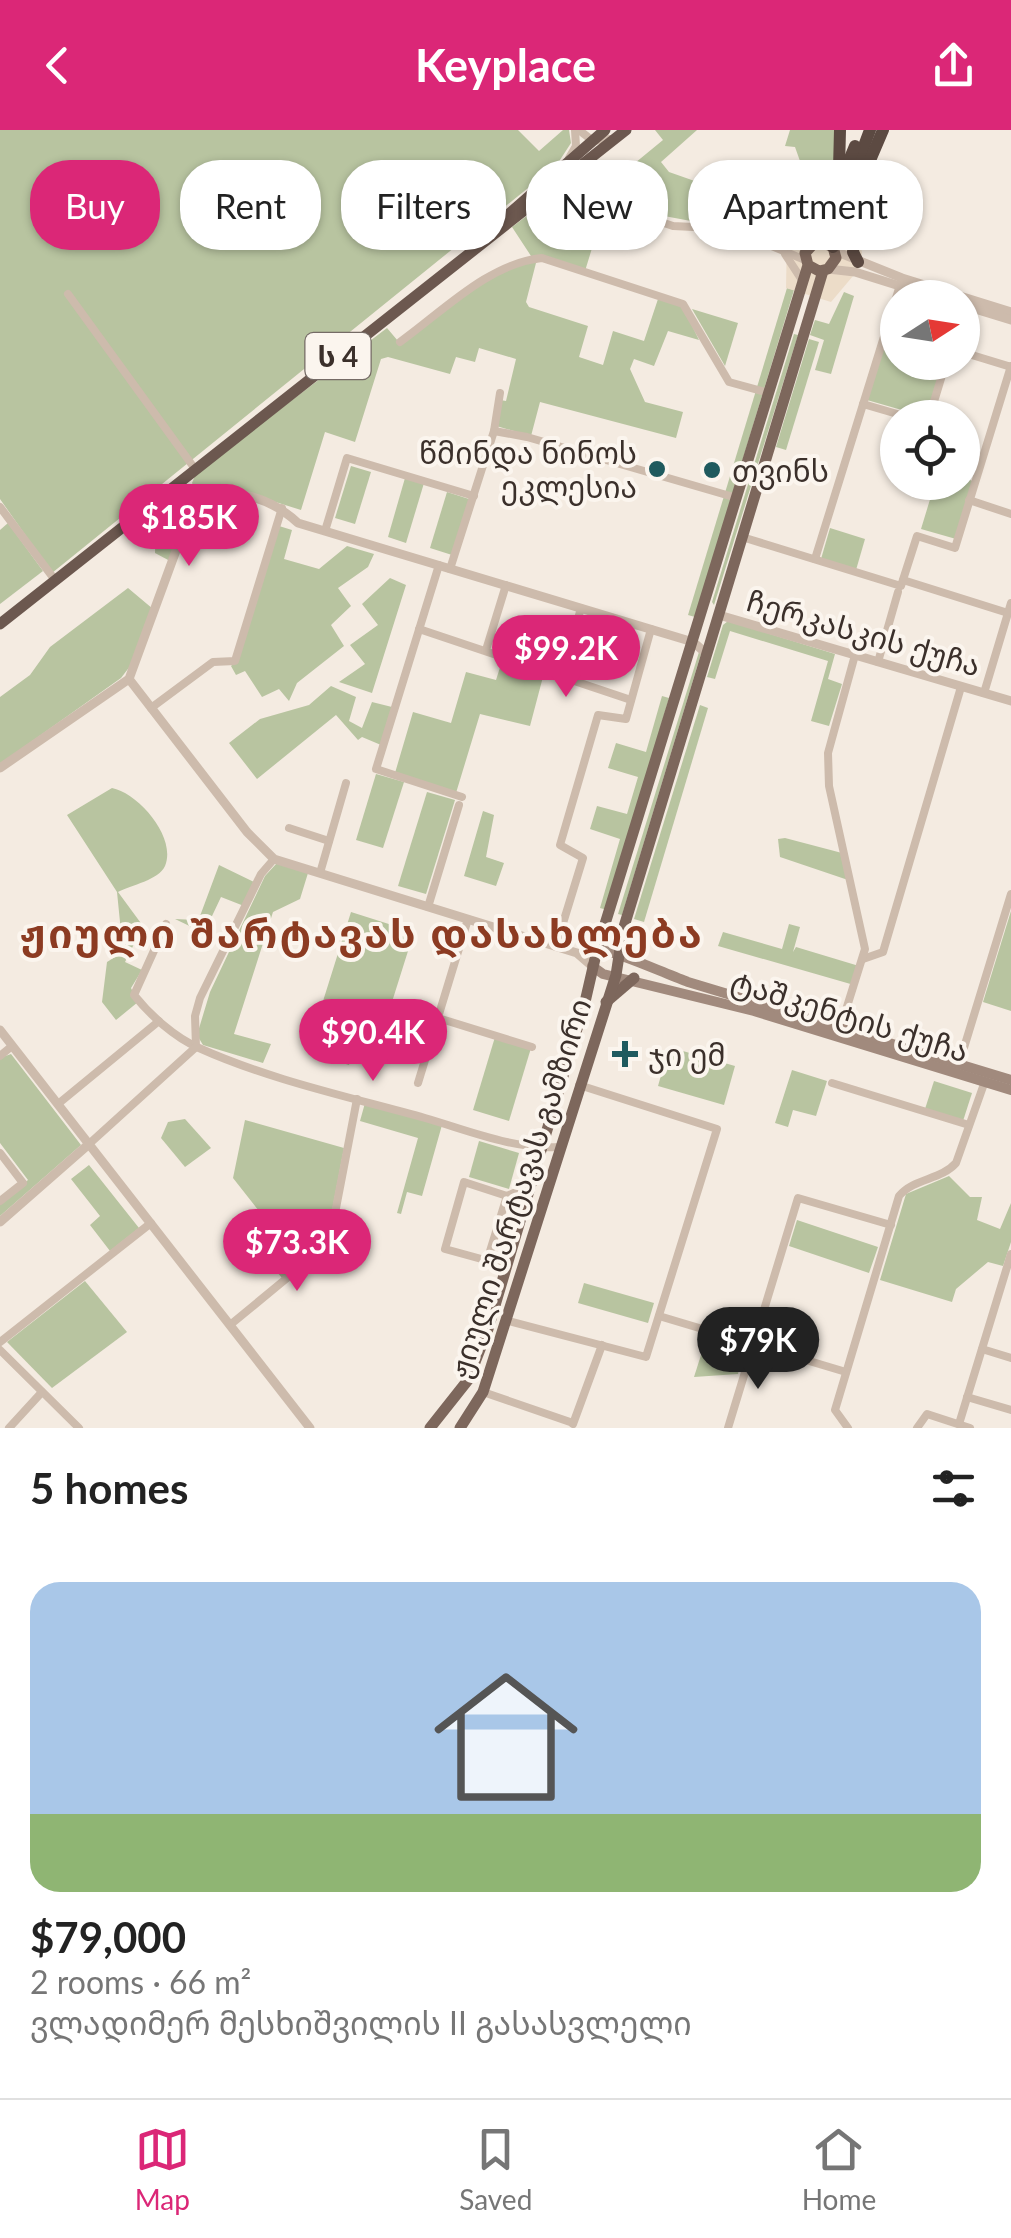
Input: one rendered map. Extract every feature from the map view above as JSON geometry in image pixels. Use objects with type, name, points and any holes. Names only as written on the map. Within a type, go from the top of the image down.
[{"type":"highway","name":"ს 4","points":[[569,160],[605,130]]},
{"type":"highway","name":"ს 4","points":[[589,160],[624,130]]},
{"type":"highway","points":[[840,130],[841,160]]},
{"type":"highway","points":[[850,160],[862,130]]},
{"type":"highway","points":[[857,160],[870,130]]},
{"type":"highway","points":[[870,160],[883,130]]},
{"type":"highway","name":"ს 4","points":[[506,219],[526,200]]},
{"type":"highway","name":"ს 4","points":[[0,624],[471,250]]},
{"type":"highway","points":[[853,250],[858,262]]},
{"type":"main road","name":"ჟიული შარტავას გამზირი","points":[[430,1428],[468,1380],[506,1266],[590,987],[596,950],[803,282],[819,250]]},
{"type":"main road","points":[[821,250],[826,270]]},
{"type":"main road","name":"ჟიული შარტავას გამზირი","points":[[460,1428],[483,1392],[603,1005],[616,975],[624,930],[826,270],[821,250]]},
{"type":"main road","name":"ტაშკენტის ქუჩა","points":[[596,950],[1011,1090]]},
{"type":"main road","name":"ტაშკენტის ქუჩა","points":[[592,966],[1011,1080]]},
{"type":"main road","points":[[603,1005],[634,978]]},
{"type":"street","points":[[577,130],[593,141],[608,140],[624,130]]},
{"type":"street","points":[[567,160],[576,146],[577,130]]},
{"type":"street","points":[[783,250],[803,282]]},
{"type":"street","points":[[825,250],[897,280]]},
{"type":"street","points":[[400,342],[493,275],[523,260],[542,258],[683,304],[724,376],[769,394]]},
{"type":"street","points":[[826,270],[888,280]]},
{"type":"street","points":[[68,294],[196,469]]},
{"type":"street","points":[[980,304],[1011,312]]},
{"type":"street","points":[[980,311],[1011,320]]},
{"type":"street","points":[[815,559],[880,348]]},
{"type":"street","points":[[980,357],[1011,366],[980,465]]},
{"type":"street","points":[[428,907],[460,801],[376,769],[419,629],[474,496],[494,431],[500,393]]},
{"type":"street","points":[[863,404],[880,409]]},
{"type":"street","points":[[494,431],[527,436],[737,498]]},
{"type":"street","points":[[325,531],[346,458],[474,496]]},
{"type":"street","points":[[0,768],[129,678],[192,508],[204,497],[226,491],[282,508],[298,523],[693,642],[707,654]]},
{"type":"street","points":[[742,537],[900,586],[916,536],[954,548],[969,500],[1011,514]]},
{"type":"street","points":[[0,507],[55,580]]},
{"type":"street","points":[[152,708],[213,662],[234,661],[282,508]]},
{"type":"street","points":[[903,580],[1010,608],[984,694]]},
{"type":"street","points":[[486,650],[506,585]]},
{"type":"street","points":[[878,662],[898,592]]},
{"type":"street","points":[[561,679],[581,608]]},
{"type":"street","name":"ჩერკასკის ქუჩა","points":[[703,610],[1011,702]]},
{"type":"street","points":[[419,629],[631,700]]},
{"type":"street","points":[[556,946],[583,858],[560,845],[593,731],[598,715],[624,721],[651,629]]},
{"type":"street","points":[[693,642],[712,637]]},
{"type":"street","points":[[838,1032],[865,948],[830,786],[828,753],[855,656]]},
{"type":"street","points":[[129,678],[247,832],[274,859],[578,953],[592,966]]},
{"type":"street","points":[[863,959],[883,952],[962,687]]},
{"type":"street","points":[[320,873],[346,783]]},
{"type":"street","points":[[289,828],[329,841]]},
{"type":"street","points":[[0,1222],[196,1046],[195,1016],[200,998],[260,874],[274,859]]},
{"type":"street","points":[[959,1064],[1011,894]]},
{"type":"street","points":[[418,1083],[468,919]]},
{"type":"street","points":[[166,924],[134,992],[159,1021],[196,1046],[357,1099],[542,1148],[559,1147]]},
{"type":"street","points":[[578,953],[596,950]]},
{"type":"street","points":[[438,1018],[532,1047]]},
{"type":"street","points":[[58,1104],[159,1021]]},
{"type":"street","points":[[0,1030],[310,1428]]},
{"type":"street","points":[[0,1056],[12,1046]]},
{"type":"street","points":[[848,1428],[835,1410],[903,1191],[949,1172],[956,1163],[985,1081]]},
{"type":"street","points":[[832,1083],[969,1125]]},
{"type":"street","points":[[505,1320],[646,1357],[718,1128],[578,1084]]},
{"type":"street","points":[[230,1325],[298,1269],[326,1260],[357,1099]]},
{"type":"street","points":[[0,1154],[23,1183],[0,1201]]},
{"type":"street","points":[[506,1266],[444,1249],[464,1182],[507,1196],[530,1185]]},
{"type":"street","points":[[487,1261],[507,1196]]},
{"type":"street","points":[[728,1428],[798,1198],[891,1224]]},
{"type":"street","points":[[0,1342],[150,1223]]},
{"type":"street","points":[[959,1424],[1011,1254]]},
{"type":"street","points":[[998,1296],[1011,1300]]},
{"type":"street","points":[[659,1316],[846,1372]]},
{"type":"street","points":[[483,1392],[572,1426],[602,1345]]},
{"type":"street","points":[[0,1350],[79,1428]]},
{"type":"street","points":[[982,1350],[1011,1358]]},
{"type":"street","points":[[9,1428],[42,1392]]},
{"type":"street","points":[[967,1397],[1011,1410]]},
{"type":"street","points":[[917,1428],[927,1414],[970,1428]]},
{"type":"green space","points":[[0,130],[518,130],[539,151],[563,130],[569,130],[571,143],[560,160],[526,160],[526,190],[506,206],[506,160],[341,160],[341,250],[451,250],[52,573],[0,499]]},
{"type":"green space","points":[[655,130],[697,130],[663,160],[639,160],[663,140]]},
{"type":"green space","points":[[790,130],[835,130],[836,160],[800,160],[795,147],[785,146]]},
{"type":"green space","points":[[668,171],[688,179],[688,220],[668,217]]},
{"type":"green space","points":[[526,216],[526,248],[512,227]]},
{"type":"green space","points":[[527,250],[591,250],[585,271],[546,256],[536,263],[526,302],[529,307],[588,326],[579,357],[603,365],[613,331],[644,341],[658,299],[683,307],[699,340],[668,331],[654,366],[634,359],[630,369],[645,402],[683,412],[676,438],[540,402],[531,436],[493,425],[500,400],[506,401],[516,359],[479,348],[475,362],[456,357],[450,374],[388,357],[381,359],[355,442],[325,432],[301,510],[224,486],[195,489],[192,483],[196,473],[387,328],[398,341],[492,274],[531,256]]},
{"type":"green space","points":[[787,288],[794,290],[695,617],[688,615]]},
{"type":"green space","points":[[844,292],[854,296],[831,374],[815,370],[824,340],[810,335],[815,320],[829,324]]},
{"type":"green space","points":[[692,309],[738,323],[725,366]]},
{"type":"green space","points":[[794,334],[798,335],[714,605],[712,602]]},
{"type":"green space","points":[[809,339],[819,342],[786,450],[776,447]]},
{"type":"green space","points":[[880,359],[880,380],[938,380],[931,400],[880,400],[880,404],[867,400]]},
{"type":"green space","points":[[351,466],[371,472],[355,524],[335,518]]},
{"type":"green space","points":[[405,478],[424,483],[406,543],[388,537]]},
{"type":"green space","points":[[447,492],[469,499],[452,555],[430,548]]},
{"type":"green space","points":[[173,498],[191,508],[170,561],[155,553],[156,515]]},
{"type":"green space","points":[[930,500],[967,500],[956,539],[921,529]]},
{"type":"green space","points":[[8,523],[43,571],[0,604],[0,530]]},
{"type":"green space","points":[[279,526],[292,530],[284,559],[319,569],[347,546],[374,554],[368,567],[338,588],[351,606],[331,625],[344,646],[297,683],[289,701],[279,689],[262,697],[245,671],[236,675],[231,666],[239,658]]},
{"type":"green space","points":[[830,528],[865,539],[856,570],[821,559]]},
{"type":"green space","points":[[390,578],[406,585],[372,693],[339,682],[365,664],[350,645],[378,625],[362,604]]},
{"type":"green space","points":[[128,588],[153,609],[134,661],[121,678],[0,764],[0,697],[30,675],[50,647]]},
{"type":"green space","points":[[728,621],[835,654],[828,679],[842,684],[829,726],[811,721],[828,661],[730,631],[715,679],[707,677],[723,625]]},
{"type":"green space","points":[[699,652],[622,915],[618,914]]},
{"type":"green space","points":[[503,658],[544,673],[530,726],[480,714],[456,793],[395,773],[413,712],[451,723],[466,672],[496,680]]},
{"type":"green space","points":[[331,686],[356,697],[349,721],[362,728],[372,702],[392,707],[381,745],[362,737],[358,740],[336,715],[257,779],[229,743],[260,719],[309,705]]},
{"type":"green space","points":[[662,696],[669,698],[607,910],[600,908],[620,839],[590,829],[597,806],[627,814],[638,777],[608,768],[616,743],[646,752]]},
{"type":"green space","points":[[700,705],[708,708],[644,922],[634,919]]},
{"type":"green space","points":[[376,774],[404,782],[383,848],[356,840]]},
{"type":"green space","points":[[112,788],[133,798],[153,818],[167,855],[165,866],[157,875],[118,892],[143,926],[125,962],[142,970],[131,988],[138,1002],[116,1020],[102,1002],[107,962],[123,952],[117,892],[67,815]]},
{"type":"green space","points":[[427,792],[455,800],[426,894],[398,886]]},
{"type":"green space","points":[[483,811],[494,815],[486,857],[504,863],[496,886],[464,876]]},
{"type":"green space","points":[[778,839],[842,853],[848,880],[780,857]]},
{"type":"green space","points":[[277,863],[308,873],[300,899],[273,912],[234,1034],[271,1044],[263,1063],[203,1045],[197,1035],[210,992],[265,876]]},
{"type":"green space","points":[[219,865],[254,882],[244,906],[221,897],[204,933],[175,919],[196,920],[200,916]]},
{"type":"green space","points":[[1011,911],[1011,1011],[983,1002]]},
{"type":"green space","points":[[351,912],[414,932],[380,1040],[359,1034],[349,1065],[307,1052]]},
{"type":"green space","points":[[789,924],[800,927],[793,952],[796,947],[859,966],[854,985],[718,946],[723,932],[782,949]]},
{"type":"green space","points":[[495,1037],[531,1048],[509,1121],[473,1110]]},
{"type":"green space","points":[[669,1047],[735,1066],[724,1105],[658,1086]]},
{"type":"green space","points":[[11,1054],[81,1145],[0,1216],[0,1202],[28,1180],[0,1143],[0,1058]]},
{"type":"green space","points":[[792,1070],[827,1081],[816,1116],[793,1110],[788,1127],[775,1123]]},
{"type":"green space","points":[[934,1081],[972,1093],[963,1121],[925,1109]]},
{"type":"green space","points":[[365,1103],[442,1125],[422,1196],[407,1192],[401,1214],[397,1213],[418,1138],[360,1121]]},
{"type":"green space","points":[[185,1119],[211,1148],[185,1167],[161,1138],[168,1122]]},
{"type":"green space","points":[[245,1120],[344,1148],[323,1258],[298,1264],[282,1278],[267,1260],[280,1248],[262,1225],[266,1220],[233,1178]]},
{"type":"green space","points":[[479,1141],[519,1153],[509,1189],[469,1177]]},
{"type":"green space","points":[[89,1165],[139,1228],[110,1251],[90,1225],[100,1216],[71,1179]]},
{"type":"green space","points":[[949,1176],[970,1197],[982,1197],[977,1220],[1000,1229],[1011,1203],[1011,1242],[1003,1266],[988,1262],[956,1289],[952,1302],[880,1280],[906,1194]]},
{"type":"green space","points":[[797,1220],[878,1247],[869,1273],[789,1246]]},
{"type":"green space","points":[[85,1281],[127,1332],[52,1388],[7,1342]]},
{"type":"green space","points":[[584,1283],[654,1303],[648,1323],[578,1303]]},
{"type":"green space","points":[[708,1333],[744,1344],[738,1374],[694,1377]]},
{"type":"shaded area","points":[[787,250],[862,250],[858,270],[831,302],[786,288]]},
{"type":"place","name":"წმინდა ნინოს ეკლესია","points":[[657,469]]},
{"type":"place","name":"თვინს","points":[[712,470]]},
{"type":"place","name":"ჯი ემ","points":[[625,1054]]},
{"type":"district","name":"ჟიული შარტავას დასახლება","points":[[362,933]]}]
